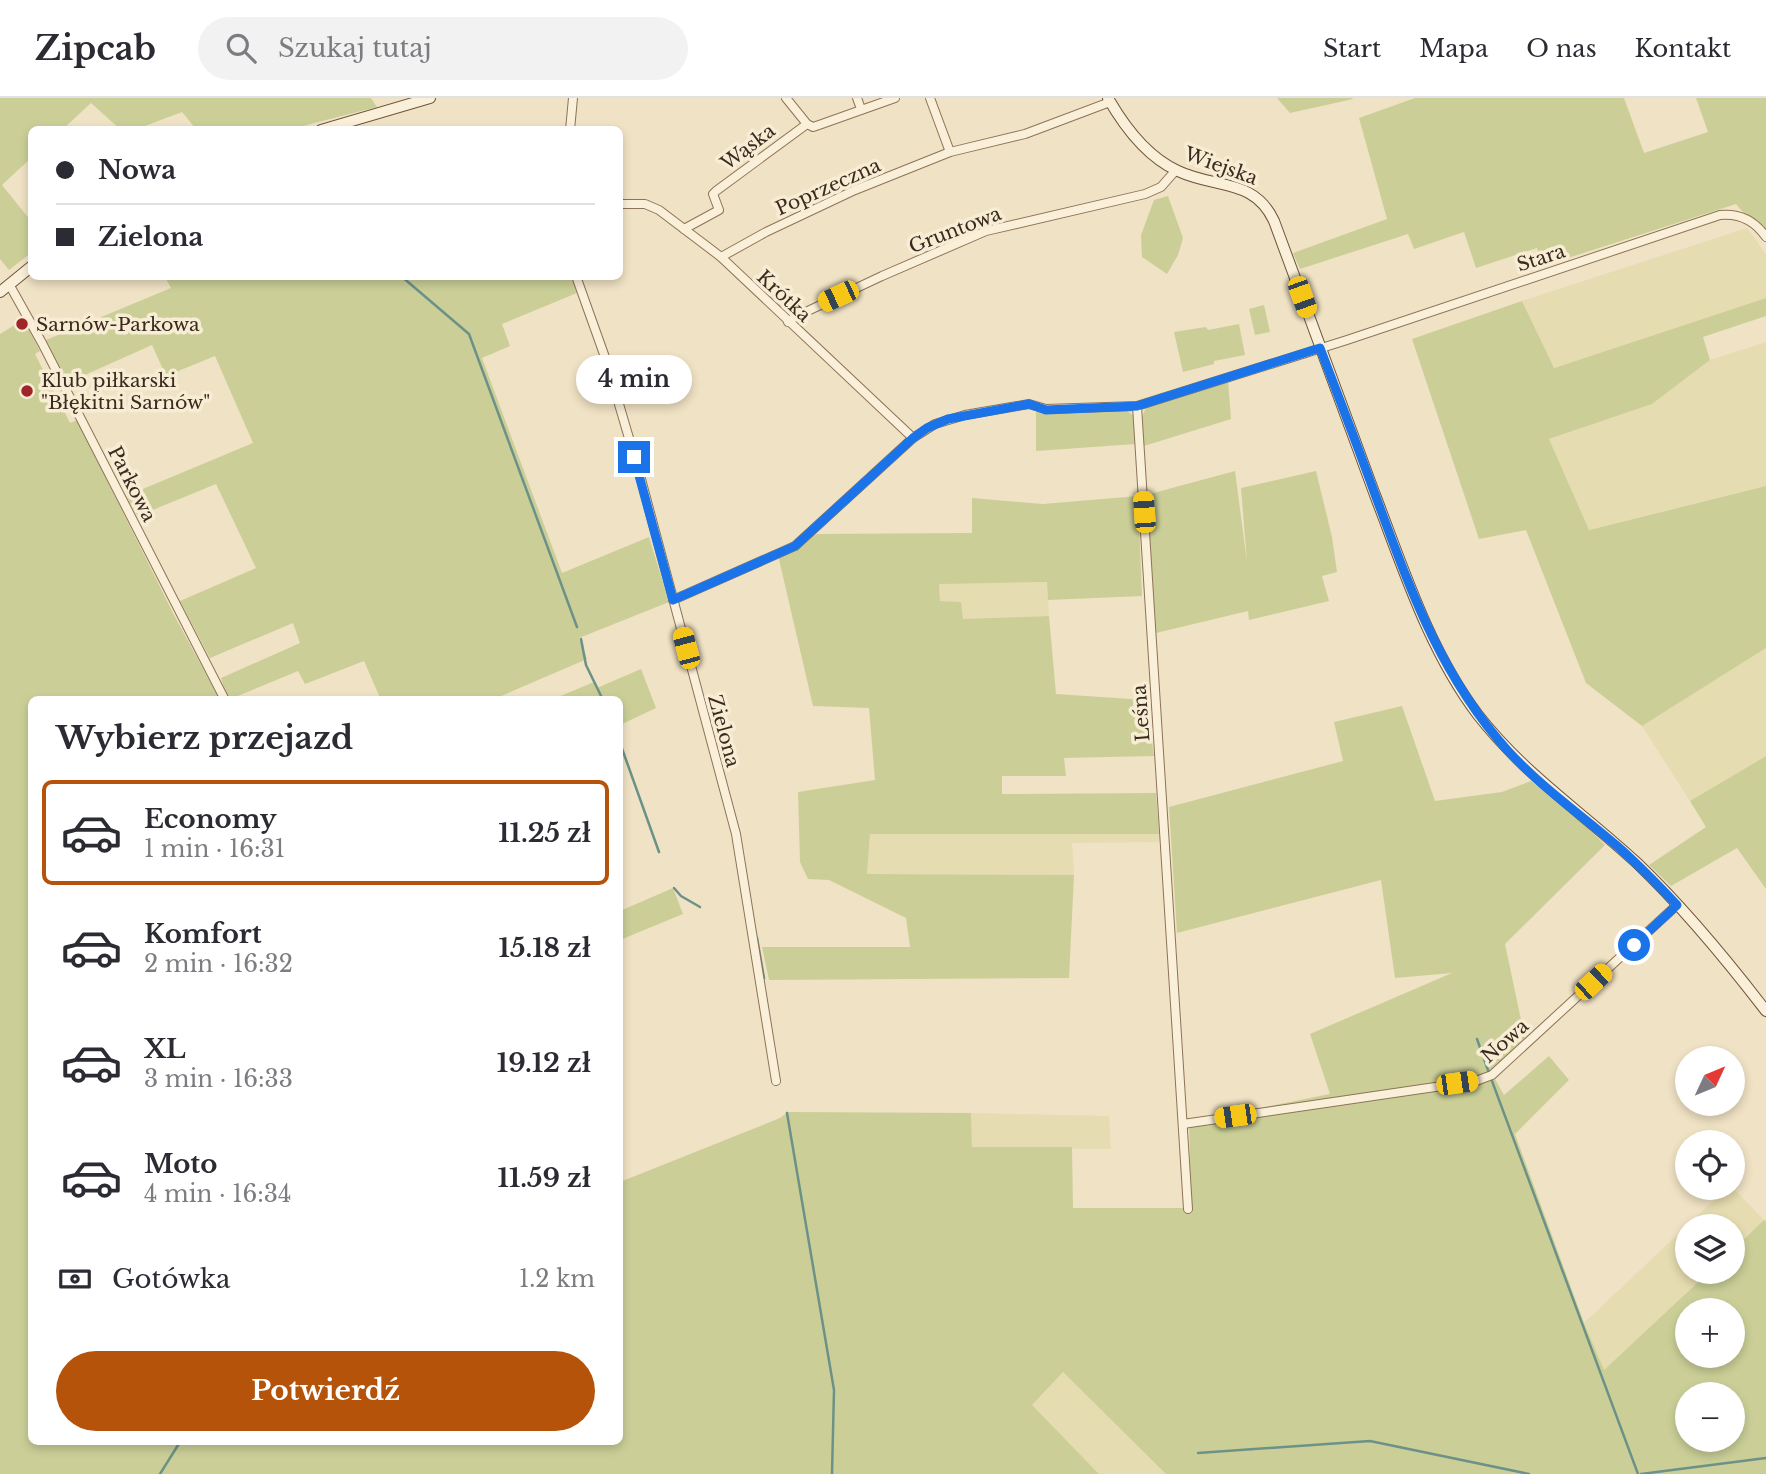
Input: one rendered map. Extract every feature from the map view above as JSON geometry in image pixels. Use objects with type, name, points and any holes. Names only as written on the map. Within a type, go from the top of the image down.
[{"type":"street","points":[[570,126],[573,98]]},
{"type":"street","points":[[786,98],[807,124]]},
{"type":"street","points":[[857,98],[861,109]]},
{"type":"street","name":"Wąska","points":[[684,229],[719,210],[713,194],[716,191],[807,124],[813,127],[895,98]]},
{"type":"street","points":[[930,98],[950,152]]},
{"type":"street","points":[[334,126],[425,99]]},
{"type":"street","name":"Poprzeczna","points":[[721,257],[766,232],[855,190],[950,152],[1026,134],[1109,100]]},
{"type":"street","name":"Wiejska","points":[[1109,100],[1129,130],[1144,146],[1176,170],[1247,191],[1265,205],[1274,221],[1403,568],[1432,639],[1458,686],[1508,751],[1548,789],[1637,864],[1677,905],[1766,1011]]},
{"type":"street","name":"Gruntowa","points":[[788,322],[882,276],[979,234],[1145,194],[1160,187],[1176,170]]},
{"type":"street","name":"Krótka","points":[[623,204],[652,206],[721,257],[913,438]]},
{"type":"street","name":"Stara","points":[[1320,348],[1720,215],[1738,215],[1745,218],[1766,237]]},
{"type":"street","points":[[4,288],[28,269]]},
{"type":"street","name":"Zielona","points":[[577,280],[606,359],[736,834],[776,1080]]},
{"type":"street","name":"Parkowa","points":[[4,288],[42,343],[223,696]]},
{"type":"street","points":[[673,600],[795,546],[913,438],[927,428],[948,419],[1029,404],[1046,410],[1137,406],[1320,348]]},
{"type":"street","name":"Leśna","points":[[1137,406],[1188,1209]]},
{"type":"street","name":"Nowa","points":[[1183,1124],[1476,1081],[1492,1075],[1677,905]]},
{"type":"shaded area","points":[[1747,228],[1766,254],[1766,298],[1553,368],[1522,301]]},
{"type":"shaded area","points":[[1766,342],[1766,486],[1588,530],[1549,439],[1652,404],[1710,360]]},
{"type":"shaded area","points":[[1047,582],[1049,616],[963,619],[940,601],[939,583]]},
{"type":"shaded area","points":[[1766,648],[1766,756],[1690,801],[1642,726]]},
{"type":"shaded area","points":[[870,834],[1159,834],[1159,842],[1072,843],[1074,875],[867,874]]},
{"type":"shaded area","points":[[971,1113],[1109,1116],[1111,1149],[972,1148]]},
{"type":"shaded area","points":[[1714,1200],[1745,1200],[1764,1220],[1745,1238],[1745,1214],[1699,1214]]},
{"type":"shaded area","points":[[1675,1237],[1675,1284],[1696,1284],[1681,1298],[1675,1298],[1675,1304],[1604,1371],[1584,1323]]},
{"type":"shaded area","points":[[1063,1372],[1167,1474],[1099,1474],[1031,1405]]},
{"type":"green space","points":[[0,98],[371,98],[377,107],[303,126],[194,126],[182,112],[145,126],[117,126],[91,103],[66,126],[28,126],[28,161],[2,185],[28,217],[28,255],[9,270],[0,259]]},
{"type":"green space","points":[[1277,98],[1352,98],[1353,99],[1290,113]]},
{"type":"green space","points":[[1415,98],[1624,98],[1644,153],[1708,132],[1696,98],[1766,98],[1766,239],[1736,204],[1543,266],[1537,248],[1476,268],[1464,232],[1414,249],[1408,234],[1300,269],[1293,253],[1387,219],[1359,118]]},
{"type":"green space","points":[[1168,196],[1183,238],[1178,255],[1167,274],[1142,257],[1141,235],[1154,200]]},
{"type":"green space","points":[[167,280],[573,280],[577,293],[502,324],[510,346],[482,358],[562,573],[649,537],[669,602],[579,638],[587,659],[501,696],[379,696],[364,661],[305,684],[298,671],[238,696],[227,696],[221,678],[300,643],[293,623],[210,658],[180,601],[256,568],[216,484],[138,516],[126,496],[253,443],[215,356],[166,376],[152,345],[67,383],[46,340],[171,288]]},
{"type":"green space","points":[[1766,298],[1766,316],[1703,337],[1710,360],[1652,404],[1549,439],[1589,530],[1766,486],[1766,648],[1642,726],[1586,683],[1526,530],[1479,539],[1412,339],[1522,301],[1554,368]]},
{"type":"green space","points":[[1264,305],[1270,332],[1255,335],[1249,309]]},
{"type":"green space","points":[[18,323],[22,329],[27,326],[40,351],[35,354],[70,423],[77,420],[174,615],[218,696],[28,696],[28,1445],[623,1445],[623,1181],[780,1118],[788,1112],[971,1113],[972,1147],[1072,1147],[1073,1208],[1191,1208],[1189,1122],[1330,1094],[1310,1034],[1452,973],[1395,978],[1381,880],[1177,933],[1169,807],[1343,761],[1334,722],[1402,706],[1435,801],[1502,792],[1531,781],[1583,823],[1605,845],[1505,944],[1527,1048],[1495,1079],[1504,1095],[1549,1056],[1569,1080],[1515,1134],[1584,1323],[1604,1370],[1675,1304],[1675,1368],[1745,1368],[1745,1298],[1681,1298],[1696,1284],[1745,1284],[1745,1238],[1766,1221],[1766,1474],[1166,1474],[1063,1372],[1032,1405],[1099,1474],[0,1474],[0,334]]},
{"type":"green space","points":[[1239,324],[1245,355],[1214,361],[1214,364],[1183,372],[1174,332],[1206,327],[1208,330]]},
{"type":"green space","points":[[1228,381],[1231,419],[1144,446],[1142,419],[1149,405]]},
{"type":"green space","points":[[1126,410],[1134,416],[1135,444],[1036,451],[1036,412]]},
{"type":"green space","points":[[1235,471],[1247,562],[1241,488],[1316,471],[1332,537],[1337,572],[1322,576],[1329,601],[1249,620],[1248,611],[1156,633],[1146,495]]},
{"type":"green space","points":[[1138,496],[1142,596],[1048,600],[1047,582],[939,584],[940,601],[961,602],[963,619],[1049,616],[1056,694],[1146,700],[1154,756],[1064,758],[1066,776],[1002,776],[1002,794],[1156,793],[1159,834],[870,834],[867,874],[1074,875],[1069,978],[769,980],[762,947],[910,947],[906,918],[829,880],[808,879],[800,862],[798,792],[875,780],[869,708],[813,706],[778,555],[817,534],[972,533],[972,498],[1043,504]]},
{"type":"green space","points":[[641,669],[656,708],[623,724],[623,696],[561,696],[594,682],[597,688]]},
{"type":"green space","points":[[1766,756],[1766,889],[1737,848],[1671,886],[1649,865],[1706,827],[1690,801]]},
{"type":"green space","points":[[673,888],[683,914],[623,939],[623,910]]},
{"type":"waterway","points":[[406,280],[469,334],[577,627]]},
{"type":"waterway","points":[[581,639],[586,665],[601,696]]},
{"type":"waterway","points":[[623,751],[659,852]]},
{"type":"waterway","points":[[674,888],[681,896],[700,907]]},
{"type":"waterway","points":[[757,938],[764,978]]},
{"type":"waterway","points":[[1477,1039],[1489,1073]]},
{"type":"waterway","points":[[1492,1081],[1638,1474]]},
{"type":"waterway","points":[[787,1113],[834,1390],[832,1474]]},
{"type":"waterway","points":[[1198,1453],[1370,1441],[1529,1474]]},
{"type":"waterway","points":[[160,1474],[178,1445]]},
{"type":"waterway","points":[[1641,1474],[1766,1458]]},
{"type":"place","name":"Sarnów-Parkowa","points":[[22,324]]},
{"type":"place","name":"Klub piłkarski \"Błękitni Sarnów\"","points":[[27,391]]},
{"type":"route","points":[[634,457],[673,600],[795,546],[918,433],[935,424],[965,415],[1029,404],[1046,410],[1137,406],[1320,348],[1432,639],[1464,695],[1508,751],[1548,789],[1637,864],[1677,905],[1634,945]]}]
